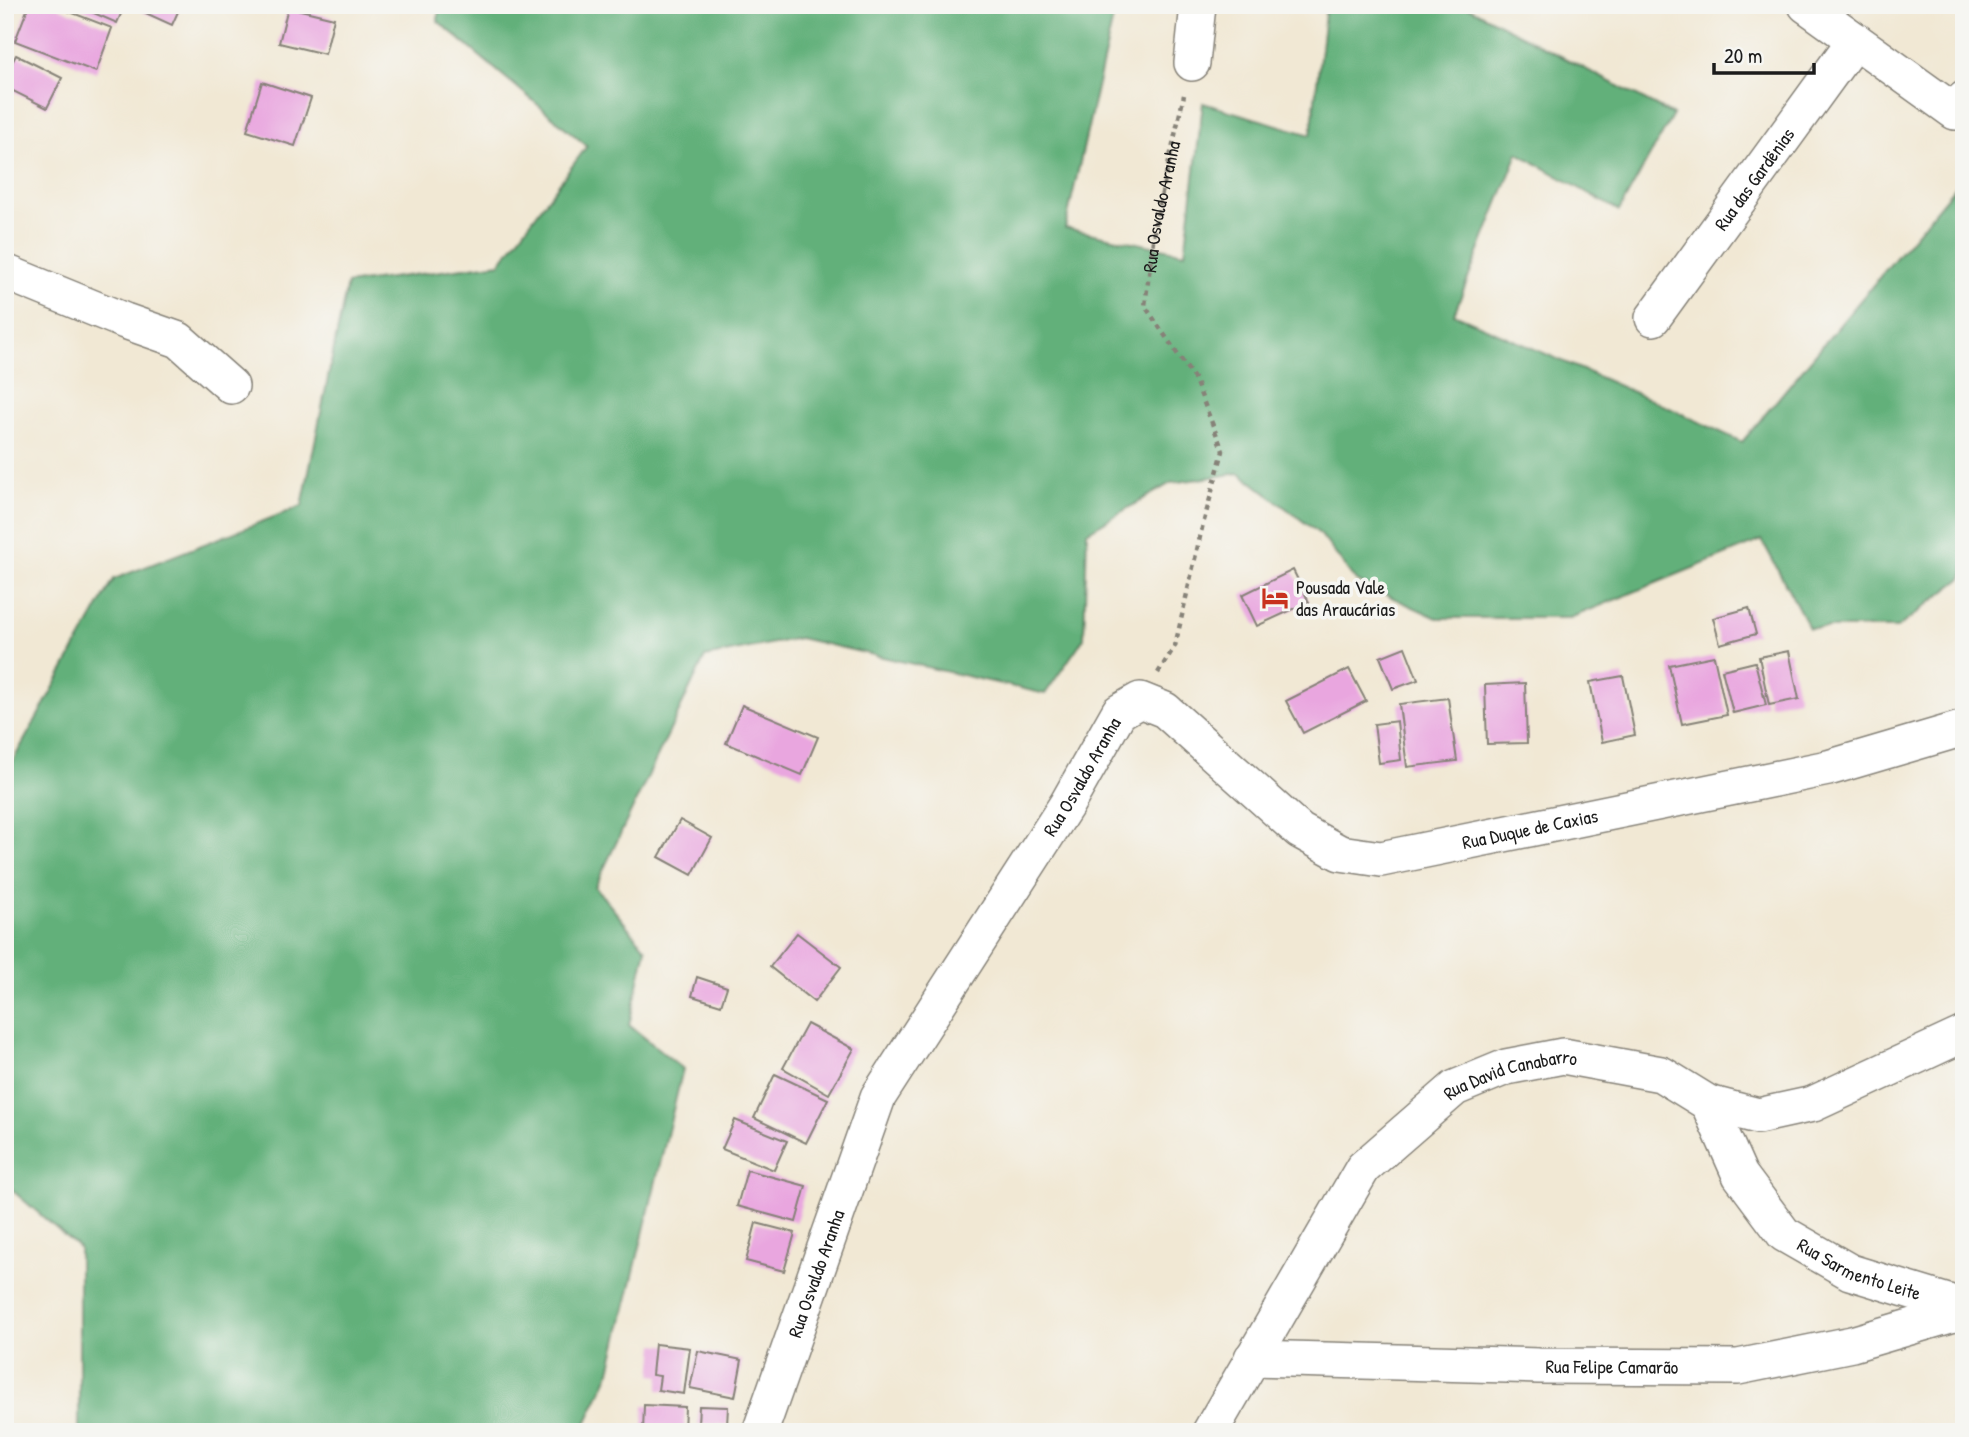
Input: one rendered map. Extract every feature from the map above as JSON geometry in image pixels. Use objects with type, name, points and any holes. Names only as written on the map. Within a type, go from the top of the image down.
[{"type":"street","points":[[1192,63],[1198,5]]},
{"type":"street","points":[[1806,5],[1955,112],[1964,99]]},
{"type":"street","name":"Rua das Gardênias","points":[[1653,318],[1855,40]]},
{"type":"street","points":[[5,272],[179,340],[231,386]]},
{"type":"street","name":"Rua Duque de Caxias","points":[[1140,701],[1164,710],[1300,831],[1340,853],[1381,859],[1828,768],[1964,727]]},
{"type":"street","name":"Rua Osvaldo Aranha","points":[[760,1432],[878,1097],[1067,804],[1119,712],[1140,701]]},
{"type":"street","name":"Rua David Canabarro","points":[[1210,1432],[1363,1168],[1455,1088],[1506,1067],[1563,1056],[1661,1074],[1708,1103],[1758,1116],[1813,1104],[1964,1034]]},
{"type":"street","name":"Rua Sarmento Leite","points":[[1708,1103],[1740,1175],[1784,1234],[1850,1272],[1964,1309]]},
{"type":"street","name":"Rua Felipe Camarão","points":[[1252,1358],[1539,1366],[1738,1367],[1852,1344],[1964,1309]]},
{"type":"path","name":"Rua Osvaldo Aranha","points":[[1140,701],[1175,646],[1223,451],[1195,380],[1145,306],[1155,224],[1192,63]]},
{"type":"green space","points":[[439,5],[1116,5],[1065,228],[1185,253],[1203,103],[1311,135],[1326,5],[1464,5],[1673,115],[1619,211],[1518,153],[1454,314],[1742,442],[1964,176],[1964,573],[1961,579],[1897,628],[1809,628],[1762,540],[1570,618],[1437,618],[1356,581],[1321,535],[1240,473],[1171,483],[1087,532],[1084,638],[1045,694],[799,638],[705,657],[595,887],[646,949],[629,1025],[683,1069],[609,1375],[582,1432],[79,1432],[79,1248],[5,1184],[5,775],[114,579],[302,506],[347,284],[500,263],[587,146],[438,21]]},
{"type":"building","points":[[29,5],[52,5],[112,28],[96,72],[15,41]]},
{"type":"building","points":[[75,5],[125,5],[117,23]]},
{"type":"building","points":[[141,5],[181,5],[172,25],[139,10]]},
{"type":"building","points":[[288,7],[334,18],[325,54],[279,43]]},
{"type":"building","points":[[16,55],[62,78],[47,108],[5,87],[5,76]]},
{"type":"building","points":[[262,82],[311,98],[295,146],[247,131]]},
{"type":"building","name":"Pousada Vale das Araucárias","points":[[1293,570],[1309,602],[1257,626],[1242,595]]},
{"type":"building","points":[[1749,608],[1756,634],[1720,644],[1713,618]]},
{"type":"building","points":[[1405,647],[1418,680],[1393,689],[1380,657]]},
{"type":"building","points":[[1789,651],[1799,699],[1769,705],[1759,657]]},
{"type":"building","points":[[1714,656],[1727,715],[1682,724],[1669,665]]},
{"type":"building","points":[[1755,662],[1766,705],[1733,713],[1722,670]]},
{"type":"building","points":[[1349,669],[1366,701],[1303,733],[1286,701]]},
{"type":"building","points":[[1623,676],[1635,735],[1602,742],[1590,682]]},
{"type":"building","points":[[1525,683],[1527,743],[1487,744],[1485,685]]},
{"type":"building","points":[[1448,698],[1457,761],[1407,767],[1399,704]]},
{"type":"building","points":[[742,705],[818,737],[802,775],[726,743]]},
{"type":"building","points":[[1397,721],[1401,760],[1379,763],[1374,724]]},
{"type":"building","points":[[680,820],[712,838],[692,875],[659,857]]},
{"type":"building","points":[[797,933],[841,967],[814,1002],[770,967]]},
{"type":"building","points":[[697,977],[727,987],[721,1005],[692,996]]},
{"type":"building","points":[[807,1024],[854,1049],[829,1094],[783,1068]]},
{"type":"building","points":[[775,1074],[828,1099],[806,1143],[754,1118]]},
{"type":"building","points":[[735,1120],[787,1141],[774,1170],[722,1149]]},
{"type":"building","points":[[747,1170],[806,1186],[796,1222],[737,1206]]},
{"type":"building","points":[[756,1223],[795,1233],[784,1271],[746,1261]]},
{"type":"building","points":[[655,1344],[690,1348],[684,1394],[658,1390],[660,1376],[652,1375]]},
{"type":"building","points":[[698,1351],[742,1360],[735,1397],[690,1388]]},
{"type":"building","points":[[644,1405],[685,1407],[684,1432],[643,1432]]},
{"type":"building","points":[[699,1406],[728,1407],[727,1425],[698,1424]]},
{"type":"place","name":"Pousada Vale das Araucárias","points":[[1275,598]]}]
